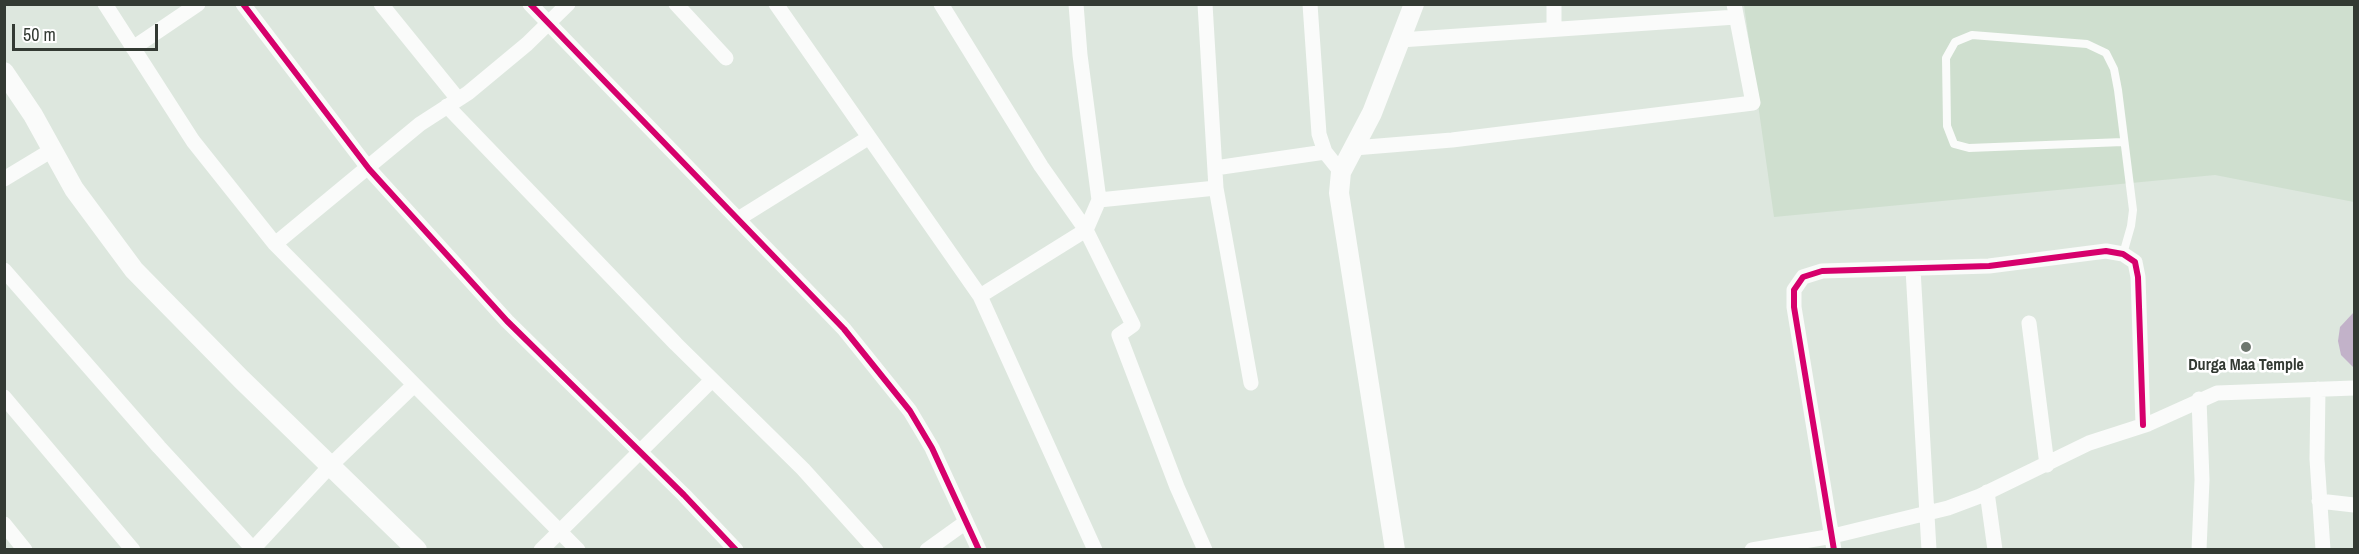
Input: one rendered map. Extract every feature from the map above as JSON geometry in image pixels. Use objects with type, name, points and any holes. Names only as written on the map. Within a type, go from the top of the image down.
[{"type":"street","points":[[105,4],[193,141],[275,244],[578,549]]},
{"type":"street","points":[[133,48],[198,4]]},
{"type":"street","points":[[243,4],[369,169],[507,321],[736,549]]},
{"type":"street","points":[[381,4],[453,103],[712,380],[803,470],[876,549]]},
{"type":"street","points":[[530,4],[844,330],[910,411],[932,448],[979,549]]},
{"type":"street","points":[[275,244],[369,169],[420,124],[453,103],[527,44],[568,4]]},
{"type":"street","points":[[676,4],[726,58]]},
{"type":"street","points":[[776,4],[980,296],[1095,549]]},
{"type":"street","points":[[941,4],[1041,166],[1086,230],[1133,325],[1119,335],[1177,487],[1205,549]]},
{"type":"street","points":[[980,296],[1086,230],[1099,200],[1080,55],[1076,4]]},
{"type":"street","points":[[1205,4],[1216,188],[1251,382]]},
{"type":"street","points":[[1311,4],[1319,134],[1325,152],[1341,172]]},
{"type":"street","points":[[1395,549],[1339,193],[1341,172],[1372,113],[1414,4]]},
{"type":"street","points":[[1554,4],[1554,29]]},
{"type":"street","points":[[1354,148],[1452,140],[1753,103],[1735,11],[1554,29],[1400,40]]},
{"type":"street","points":[[4,72],[74,189],[134,270],[417,549]]},
{"type":"street","points":[[738,219],[868,138]]},
{"type":"street","points":[[4,179],[52,150]]},
{"type":"street","points":[[1215,168],[1325,152]]},
{"type":"street","points":[[1099,200],[1216,188]]},
{"type":"street","points":[[1833,543],[1794,290],[1803,277],[1822,271],[1989,266],[2106,251],[2123,254],[2135,262],[2138,277],[2143,426]]},
{"type":"street","points":[[1913,269],[1929,513],[1929,549]]},
{"type":"street","points":[[4,270],[120,403],[253,549],[331,465],[414,385]]},
{"type":"street","points":[[2029,323],[2047,465]]},
{"type":"street","points":[[541,549],[641,453],[712,380]]},
{"type":"street","points":[[1752,549],[1833,543],[1929,513],[1987,492],[2090,443],[2143,426],[2199,399],[2217,393],[2355,388]]},
{"type":"street","points":[[2318,389],[2319,501],[2323,549]]},
{"type":"street","points":[[4,397],[133,549]]},
{"type":"street","points":[[2199,399],[2202,480],[2199,549]]},
{"type":"street","points":[[1987,492],[1995,549]]},
{"type":"street","points":[[2319,501],[2355,505]]},
{"type":"street","points":[[927,549],[966,522]]},
{"type":"street","points":[[4,524],[25,549]]},
{"type":"lane","points":[[2123,142],[1969,148],[1954,144],[1947,126],[1946,58],[1954,42],[1972,35],[2087,44],[2106,53],[2114,69],[2118,90],[2133,210],[2123,254]]},
{"type":"shaded area","points":[[1744,5],[2354,5],[2354,202],[2215,175],[1774,217]]},
{"type":"shaded area","points":[[2354,312],[2354,368],[2341,355],[2338,341],[2340,327]]},
{"type":"cycle path","points":[[243,4],[369,169],[507,321],[684,495],[736,550]]},
{"type":"cycle path","points":[[530,4],[844,329],[910,411],[932,448],[979,550]]},
{"type":"cycle path","points":[[1834,550],[1794,307],[1794,290],[1803,277],[1822,271],[1989,266],[2106,251],[2123,254],[2135,262],[2138,277],[2143,425]]},
{"type":"place","name":"Durga Maa Temple","points":[[2246,347]]}]
